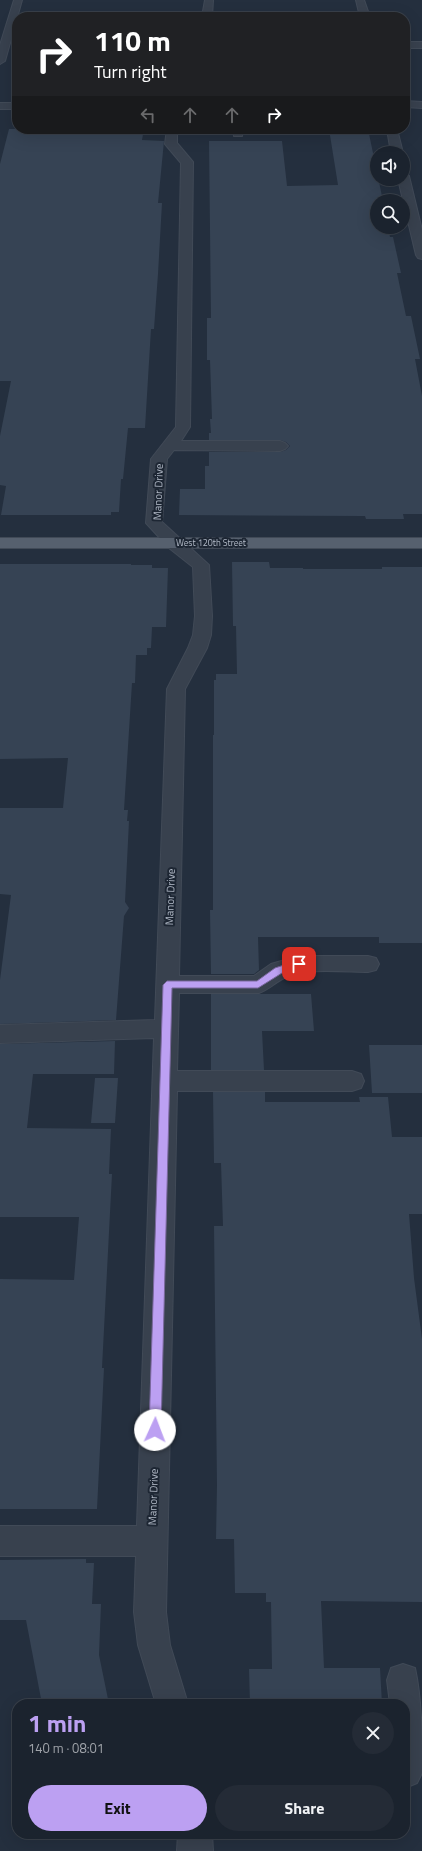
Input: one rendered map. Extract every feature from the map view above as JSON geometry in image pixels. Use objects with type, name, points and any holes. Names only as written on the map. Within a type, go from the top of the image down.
[{"type":"main road","name":"West 120th Street","points":[[0,543],[422,543]]},
{"type":"street","points":[[14,12],[18,0]]},
{"type":"street","points":[[208,12],[209,0]]},
{"type":"street","points":[[360,0],[363,12]]},
{"type":"street","points":[[0,61],[12,18]]},
{"type":"street","points":[[5,44],[12,44]]},
{"type":"street","points":[[410,45],[422,45]]},
{"type":"street","points":[[410,104],[422,104]]},
{"type":"street","points":[[0,106],[12,106]]},
{"type":"street","name":"Manor Drive","points":[[170,1699],[154,1645],[150,1612],[167,985],[176,690],[180,677],[200,642],[203,631],[201,565],[175,544],[154,523],[159,459],[183,427],[187,162],[171,144],[172,134]]},
{"type":"street","points":[[393,134],[396,146]]},
{"type":"street","points":[[405,186],[422,255]]},
{"type":"street","points":[[170,445],[280,446]]},
{"type":"street","points":[[167,985],[258,984],[279,970],[299,964],[368,964]]},
{"type":"street","points":[[0,1034],[167,1029]]},
{"type":"street","points":[[165,1082],[352,1081]]},
{"type":"street","points":[[0,1541],[152,1541]]},
{"type":"street","points":[[403,1680],[405,1699]]},
{"type":"street","points":[[410,1737],[412,1753],[410,1763]]},
{"type":"street","points":[[194,1851],[195,1839]]},
{"type":"building","points":[[9,129],[12,129],[12,134],[143,134],[142,140],[164,141],[158,203],[162,203],[158,274],[154,329],[151,329],[145,428],[128,428],[123,479],[121,479],[119,512],[111,512],[111,515],[1,515],[6,486],[0,485],[0,436],[11,381],[0,381],[0,164]]},
{"type":"building","points":[[330,134],[369,134],[372,146],[370,146],[370,186],[380,186],[382,194],[370,194],[370,234],[389,234],[390,237],[393,237],[401,273],[397,273],[406,316],[411,316],[420,359],[415,359],[422,396],[422,514],[403,514],[404,519],[366,519],[365,516],[179,515],[180,489],[205,489],[205,466],[209,466],[209,452],[280,452],[286,450],[290,446],[286,442],[280,440],[209,440],[209,433],[211,433],[210,419],[212,419],[210,360],[207,360],[207,318],[211,318],[209,141],[282,141],[287,186],[338,185]]},
{"type":"building","points":[[232,562],[269,562],[270,568],[303,569],[382,569],[382,567],[422,567],[422,943],[379,943],[379,937],[258,937],[259,970],[254,974],[211,974],[210,910],[213,910],[214,680],[216,680],[216,674],[237,674],[236,626],[233,626]]},
{"type":"building","points":[[0,564],[131,564],[152,565],[152,568],[168,568],[166,627],[152,627],[151,648],[147,648],[147,655],[136,655],[135,683],[132,683],[124,810],[128,810],[127,821],[129,821],[125,902],[129,908],[124,916],[116,1020],[0,1024],[0,980],[11,895],[0,894],[0,808],[63,808],[68,758],[0,759]]},
{"type":"building","points":[[211,994],[311,994],[314,1031],[262,1031],[264,1070],[211,1070]]},
{"type":"building","points":[[115,1041],[114,1074],[33,1074],[27,1128],[111,1129],[109,1174],[112,1174],[102,1368],[104,1368],[97,1509],[0,1509],[0,1279],[74,1280],[79,1217],[0,1217],[0,1044]]},
{"type":"building","points":[[369,1045],[422,1045],[422,1093],[372,1093]]},
{"type":"building","points":[[95,1078],[118,1078],[115,1123],[91,1123]]},
{"type":"building","points":[[213,1092],[265,1092],[265,1102],[360,1102],[359,1097],[388,1097],[392,1137],[422,1137],[422,1214],[409,1214],[414,1278],[422,1339],[422,1602],[321,1601],[324,1668],[380,1668],[382,1699],[250,1699],[249,1669],[272,1669],[271,1602],[266,1602],[266,1593],[235,1593],[234,1539],[216,1539],[217,1485],[214,1226],[223,1226],[221,1163],[214,1163]]},
{"type":"building","points":[[86,1559],[86,1563],[94,1563],[92,1604],[101,1604],[99,1655],[108,1699],[41,1699],[26,1620],[0,1620],[0,1560]]},
{"type":"route","points":[[155,1430],[166,1068],[167,985],[258,984],[287,966],[299,964]]}]
